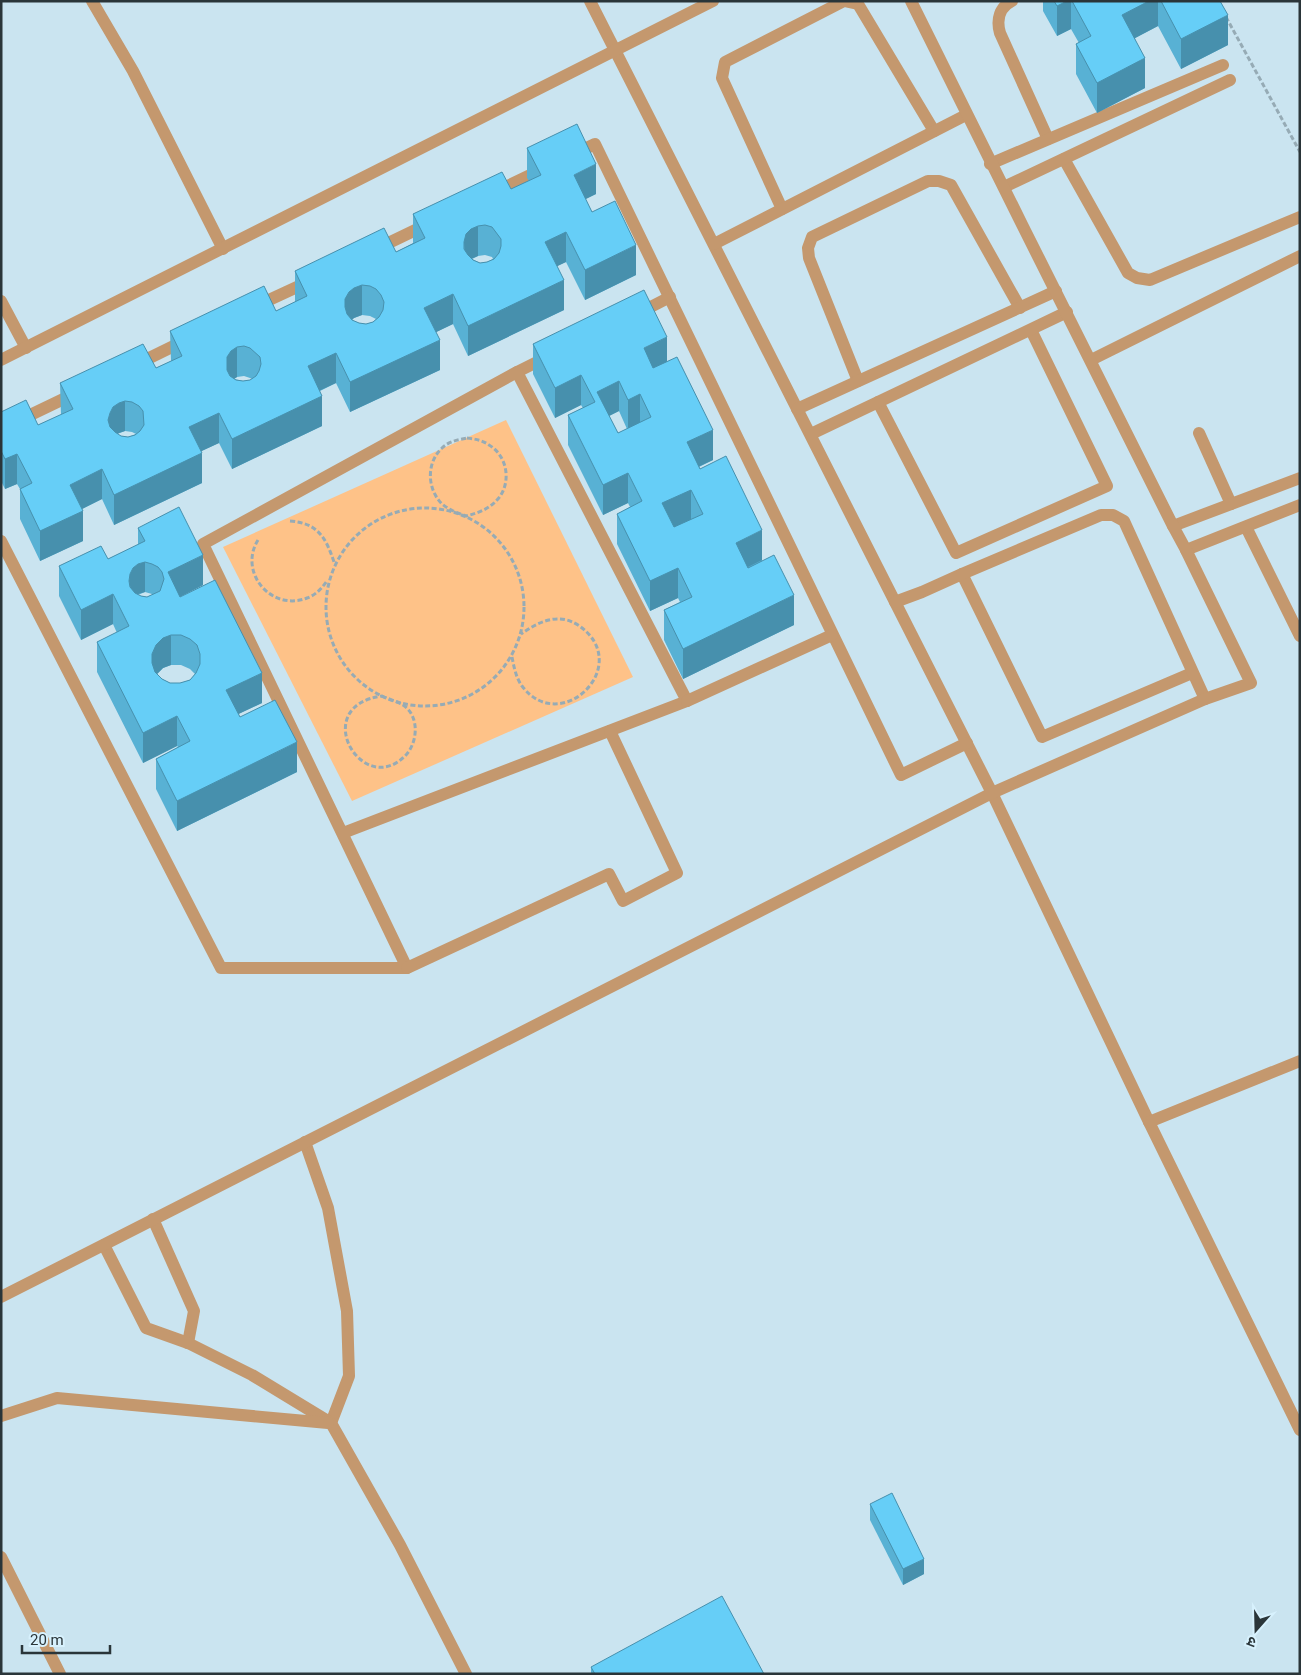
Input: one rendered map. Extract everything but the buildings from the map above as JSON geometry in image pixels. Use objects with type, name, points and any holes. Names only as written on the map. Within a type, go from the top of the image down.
[{"type":"street","points":[[92,1],[132,71],[223,248]]},
{"type":"street","points":[[590,1],[992,793],[1149,1122],[1300,1430]]},
{"type":"street","points":[[1,360],[713,1]]},
{"type":"street","points":[[1,1297],[992,793],[1205,699],[1251,683],[910,1]]},
{"type":"street","points":[[1012,1],[1005,5],[999,16],[998,25],[1048,139]]},
{"type":"street","points":[[782,210],[722,78],[725,62],[844,2],[858,4],[934,131]]},
{"type":"street","points":[[990,164],[1223,65]]},
{"type":"street","points":[[1004,187],[1230,80]]},
{"type":"street","points":[[714,244],[966,115]]},
{"type":"street","points":[[487,196],[595,144],[832,635],[902,775],[967,743]]},
{"type":"street","points":[[1064,159],[1128,273],[1137,278],[1150,280],[1300,217]]},
{"type":"street","points":[[858,380],[809,258],[808,248],[812,237],[928,181],[939,181],[951,186],[1020,308]]},
{"type":"street","points":[[361,256],[442,217]]},
{"type":"street","points":[[1091,360],[1300,256]]},
{"type":"street","points":[[244,312],[325,273]]},
{"type":"street","points":[[797,408],[1056,291]]},
{"type":"street","points":[[628,318],[670,297]]},
{"type":"street","points":[[1,301],[26,348]]},
{"type":"street","points":[[810,434],[1067,312]]},
{"type":"street","points":[[878,402],[956,552],[1107,486],[1031,330]]},
{"type":"street","points":[[127,368],[199,334]]},
{"type":"street","points":[[407,968],[203,544],[517,372],[560,351]]},
{"type":"street","points":[[517,372],[687,702]]},
{"type":"street","points":[[1,429],[91,386]]},
{"type":"street","points":[[1199,433],[1230,504]]},
{"type":"street","points":[[1173,526],[1300,478]]},
{"type":"street","points":[[1186,550],[1300,505]]},
{"type":"street","points":[[896,602],[1101,515],[1113,515],[1124,521],[1205,699]]},
{"type":"street","points":[[1246,527],[1300,636]]},
{"type":"street","points":[[1,541],[221,968],[407,968],[609,874],[623,901],[676,873],[610,731]]},
{"type":"street","points":[[962,574],[1042,738],[1192,673]]},
{"type":"street","points":[[343,833],[687,702],[832,635]]},
{"type":"street","points":[[1149,1122],[1300,1061]]},
{"type":"street","points":[[305,1142],[328,1208],[347,1311],[348,1376],[331,1423]]},
{"type":"street","points":[[153,1219],[194,1311],[188,1343]]},
{"type":"street","points":[[104,1245],[146,1328],[188,1343],[252,1375],[331,1423],[400,1545],[466,1674]]},
{"type":"street","points":[[1,1416],[57,1398],[331,1423]]},
{"type":"street","points":[[1,1557],[60,1674]]},
{"type":"path","points":[[1222,10],[1300,152]]},
{"type":"path","points":[[466,516],[437,508],[406,509],[377,519],[352,538],[335,563],[329,579],[325,609],[330,639],[344,665],[366,687],[392,701],[403,704],[415,724],[416,735],[413,746],[397,762],[386,766],[375,766],[364,762],[355,755],[348,745],[345,734],[346,723],[351,712],[359,703],[369,698],[382,696],[392,701],[419,706],[447,704],[472,695],[495,678],[512,657],[521,634],[525,607],[521,579],[509,553],[490,532],[466,516],[443,505],[435,494],[431,482],[430,469],[435,457],[443,447],[454,440],[467,438],[480,440],[491,446],[500,455],[505,466],[506,477],[504,489],[490,507],[466,516]]},
{"type":"path","points":[[287,521],[300,522],[313,527],[324,536],[335,563]]},
{"type":"path","points":[[262,533],[255,545],[251,558],[253,572],[259,584],[268,594],[281,600],[295,601],[308,598],[329,579]]},
{"type":"path","points":[[512,657],[522,685],[531,695],[544,701],[558,703],[572,701],[584,693],[593,683],[598,669],[598,656],[594,642],[586,631],[574,623],[560,619],[546,620],[521,634]]},
{"type":"shaded area","points":[[506,420],[633,677],[352,801],[223,547]]}]
